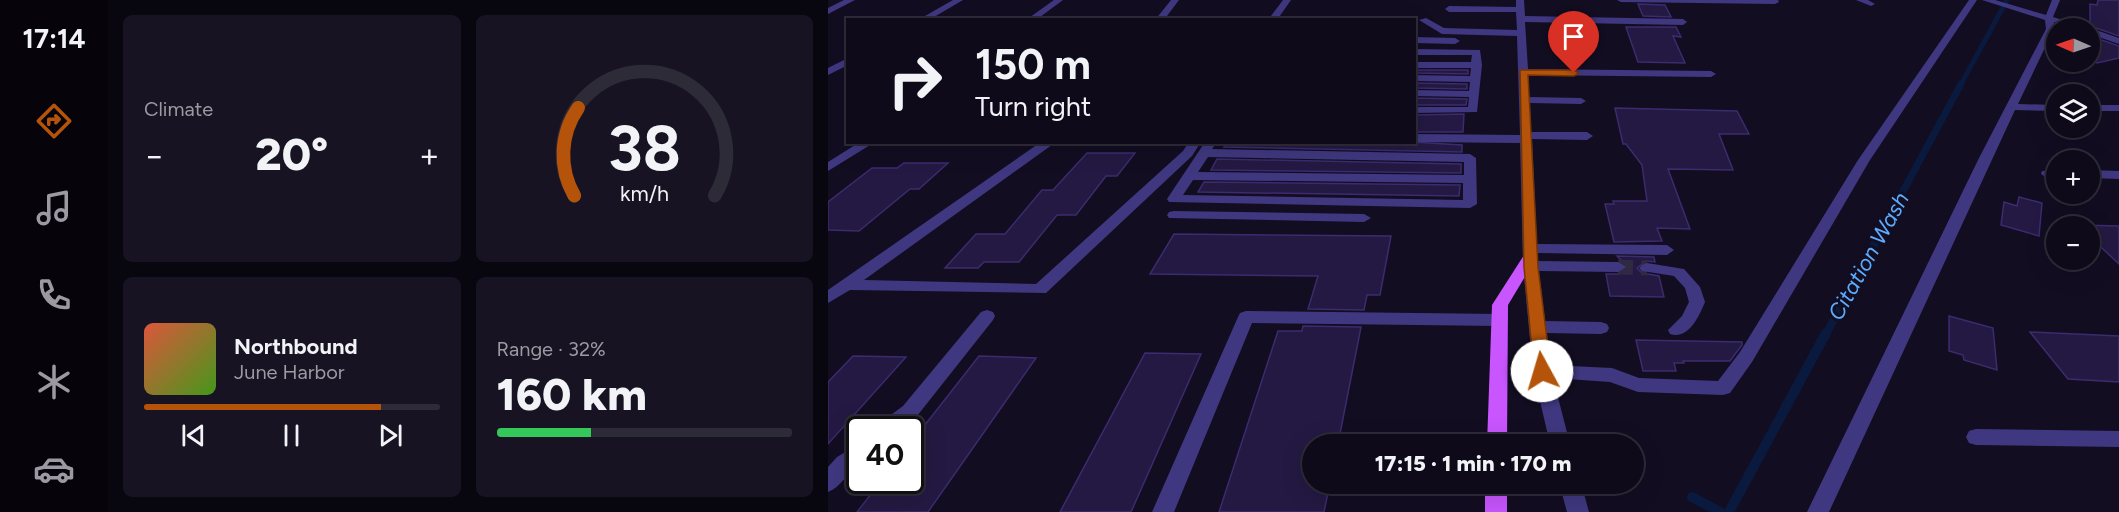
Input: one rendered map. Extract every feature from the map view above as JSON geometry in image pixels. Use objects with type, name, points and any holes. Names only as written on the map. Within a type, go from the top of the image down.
[{"type":"main road","points":[[1497,434],[1500,305],[1531,256]]},
{"type":"main road","points":[[1496,494],[1496,512]]},
{"type":"street","points":[[828,11],[851,0]]},
{"type":"street","points":[[926,18],[959,0]]},
{"type":"street","points":[[1033,18],[1059,0]]},
{"type":"street","points":[[1161,18],[1175,0]]},
{"type":"street","points":[[1274,18],[1287,0]]},
{"type":"street","points":[[1622,0],[1775,2],[1773,0]]},
{"type":"street","points":[[1860,0],[1871,4]]},
{"type":"street","points":[[1542,371],[1611,375],[1638,385],[1723,388],[1746,357],[1864,160],[1972,0]]},
{"type":"street","points":[[1986,0],[2052,18]]},
{"type":"street","points":[[1818,512],[2010,107],[2050,29],[2049,17],[2056,0]]},
{"type":"street","points":[[1449,9],[1521,10],[1683,22]]},
{"type":"street","points":[[1521,10],[1531,256],[1542,371],[1558,434]]},
{"type":"street","points":[[1423,20],[1442,31],[1522,33]]},
{"type":"street","points":[[2100,34],[2119,41]]},
{"type":"street","points":[[1416,40],[1455,41]]},
{"type":"street","points":[[1416,52],[1477,52],[1473,110],[1416,110]]},
{"type":"street","points":[[828,72],[846,62]]},
{"type":"street","points":[[1416,65],[1477,65]]},
{"type":"street","points":[[1523,72],[1711,74]]},
{"type":"street","points":[[1416,78],[1476,79]]},
{"type":"street","points":[[1416,93],[1474,94]]},
{"type":"street","points":[[1525,100],[1581,100]]},
{"type":"street","points":[[2010,107],[2046,108]]},
{"type":"street","points":[[2100,108],[2119,108]]},
{"type":"street","points":[[1416,138],[1587,136]]},
{"type":"street","points":[[828,167],[865,144]]},
{"type":"street","points":[[828,298],[1047,144]]},
{"type":"street","points":[[849,285],[1040,289],[1188,153],[1203,146],[1470,158],[1470,204],[1174,199],[1189,176],[1203,146]]},
{"type":"street","points":[[2100,174],[2119,175]]},
{"type":"street","points":[[1189,176],[1470,179]]},
{"type":"street","points":[[1174,215],[1364,218]]},
{"type":"street","points":[[1531,256],[1667,250]]},
{"type":"street","points":[[1531,256],[1618,267]]},
{"type":"street","points":[[1647,268],[1679,272],[1692,287],[1697,302],[1689,319],[1676,330]]},
{"type":"street","points":[[904,416],[987,316]]},
{"type":"street","points":[[1163,512],[1246,317],[1500,320]]},
{"type":"street","points":[[1538,327],[1601,328]]},
{"type":"street","points":[[1976,437],[2119,439]]},
{"type":"street","points":[[828,483],[846,462]]},
{"type":"street","points":[[1573,494],[1578,512]]},
{"type":"building","points":[[2098,0],[2119,0],[2119,36],[2100,29],[2100,18],[2090,18],[2090,4],[2097,5]]},
{"type":"building","points":[[1638,4],[1665,5],[1671,17],[1643,16]]},
{"type":"building","points":[[1626,27],[1676,27],[1681,37],[1673,36],[1685,63],[1638,62]]},
{"type":"building","points":[[2100,39],[2119,46],[2119,58],[2100,62]]},
{"type":"building","points":[[1416,70],[1468,70],[1468,74],[1416,73]]},
{"type":"building","points":[[1416,83],[1467,84],[1467,89],[1416,88]]},
{"type":"building","points":[[1416,98],[1467,99],[1466,105],[1416,105]]},
{"type":"building","points":[[1615,108],[1737,111],[1749,134],[1719,134],[1733,170],[1668,169],[1690,229],[1657,228],[1662,241],[1614,242],[1605,204],[1614,204],[1613,201],[1647,201],[1642,165],[1626,144],[1623,144]]},
{"type":"building","points":[[1464,114],[1463,132],[1416,132],[1416,115]]},
{"type":"building","points":[[1416,142],[1462,145],[1462,152],[1224,147],[1226,144]]},
{"type":"building","points":[[1087,153],[1135,153],[1117,176],[1106,176],[1076,215],[1057,215],[1019,262],[984,262],[978,268],[945,268],[976,234],[1005,234],[1042,190],[1053,190]]},
{"type":"building","points":[[1217,159],[1461,164],[1461,173],[1211,170]]},
{"type":"building","points":[[904,163],[948,163],[919,189],[910,189],[859,231],[828,230],[828,202],[872,168],[897,168]]},
{"type":"building","points":[[1204,182],[1460,185],[1459,196],[1198,192]]},
{"type":"building","points":[[2019,197],[2042,203],[2039,236],[2001,225],[2004,202],[2017,206]]},
{"type":"building","points":[[2100,226],[2119,226],[2119,264],[2100,246]]},
{"type":"building","points":[[1174,234],[1391,236],[1380,295],[1367,295],[1364,310],[1308,309],[1318,276],[1150,274]]},
{"type":"building","points":[[1617,256],[1654,257],[1655,262],[1646,261],[1637,268],[1642,273],[1659,276],[1664,297],[1610,296],[1606,274],[1619,274],[1628,268]]},
{"type":"building","points":[[1949,316],[1993,328],[1997,370],[1964,360],[1963,355],[1949,351]]},
{"type":"building","points":[[1303,326],[1361,327],[1340,434],[1302,434],[1302,494],[1328,494],[1324,512],[1219,512],[1278,331],[1302,331]]},
{"type":"building","points":[[2030,332],[2119,336],[2119,382],[2068,379]]},
{"type":"building","points":[[1636,340],[1742,342],[1742,345],[1730,361],[1683,361],[1684,363],[1674,363],[1676,371],[1643,371]]},
{"type":"building","points":[[1145,353],[1201,354],[1131,512],[1060,512]]},
{"type":"building","points":[[853,356],[906,357],[853,416],[846,416],[846,424],[828,444],[828,382]]},
{"type":"building","points":[[979,356],[1036,358],[928,512],[857,512],[871,494],[924,494],[924,426]]},
{"type":"waterway","name":"Citation Wash","points":[[1960,86],[2007,0]]},
{"type":"waterway","name":"Citation Wash","points":[[1901,195],[1961,84]]},
{"type":"waterway","name":"Citation Wash","points":[[1826,334],[1902,193]]},
{"type":"waterway","name":"Citation Wash","points":[[1729,512],[1826,333]]},
{"type":"waterway","points":[[1692,497],[1720,512]]},
{"type":"tunnel","points":[[1618,267],[1647,268]]},
{"type":"route","points":[[1542,371],[1531,267],[1523,72],[1574,73]]}]
